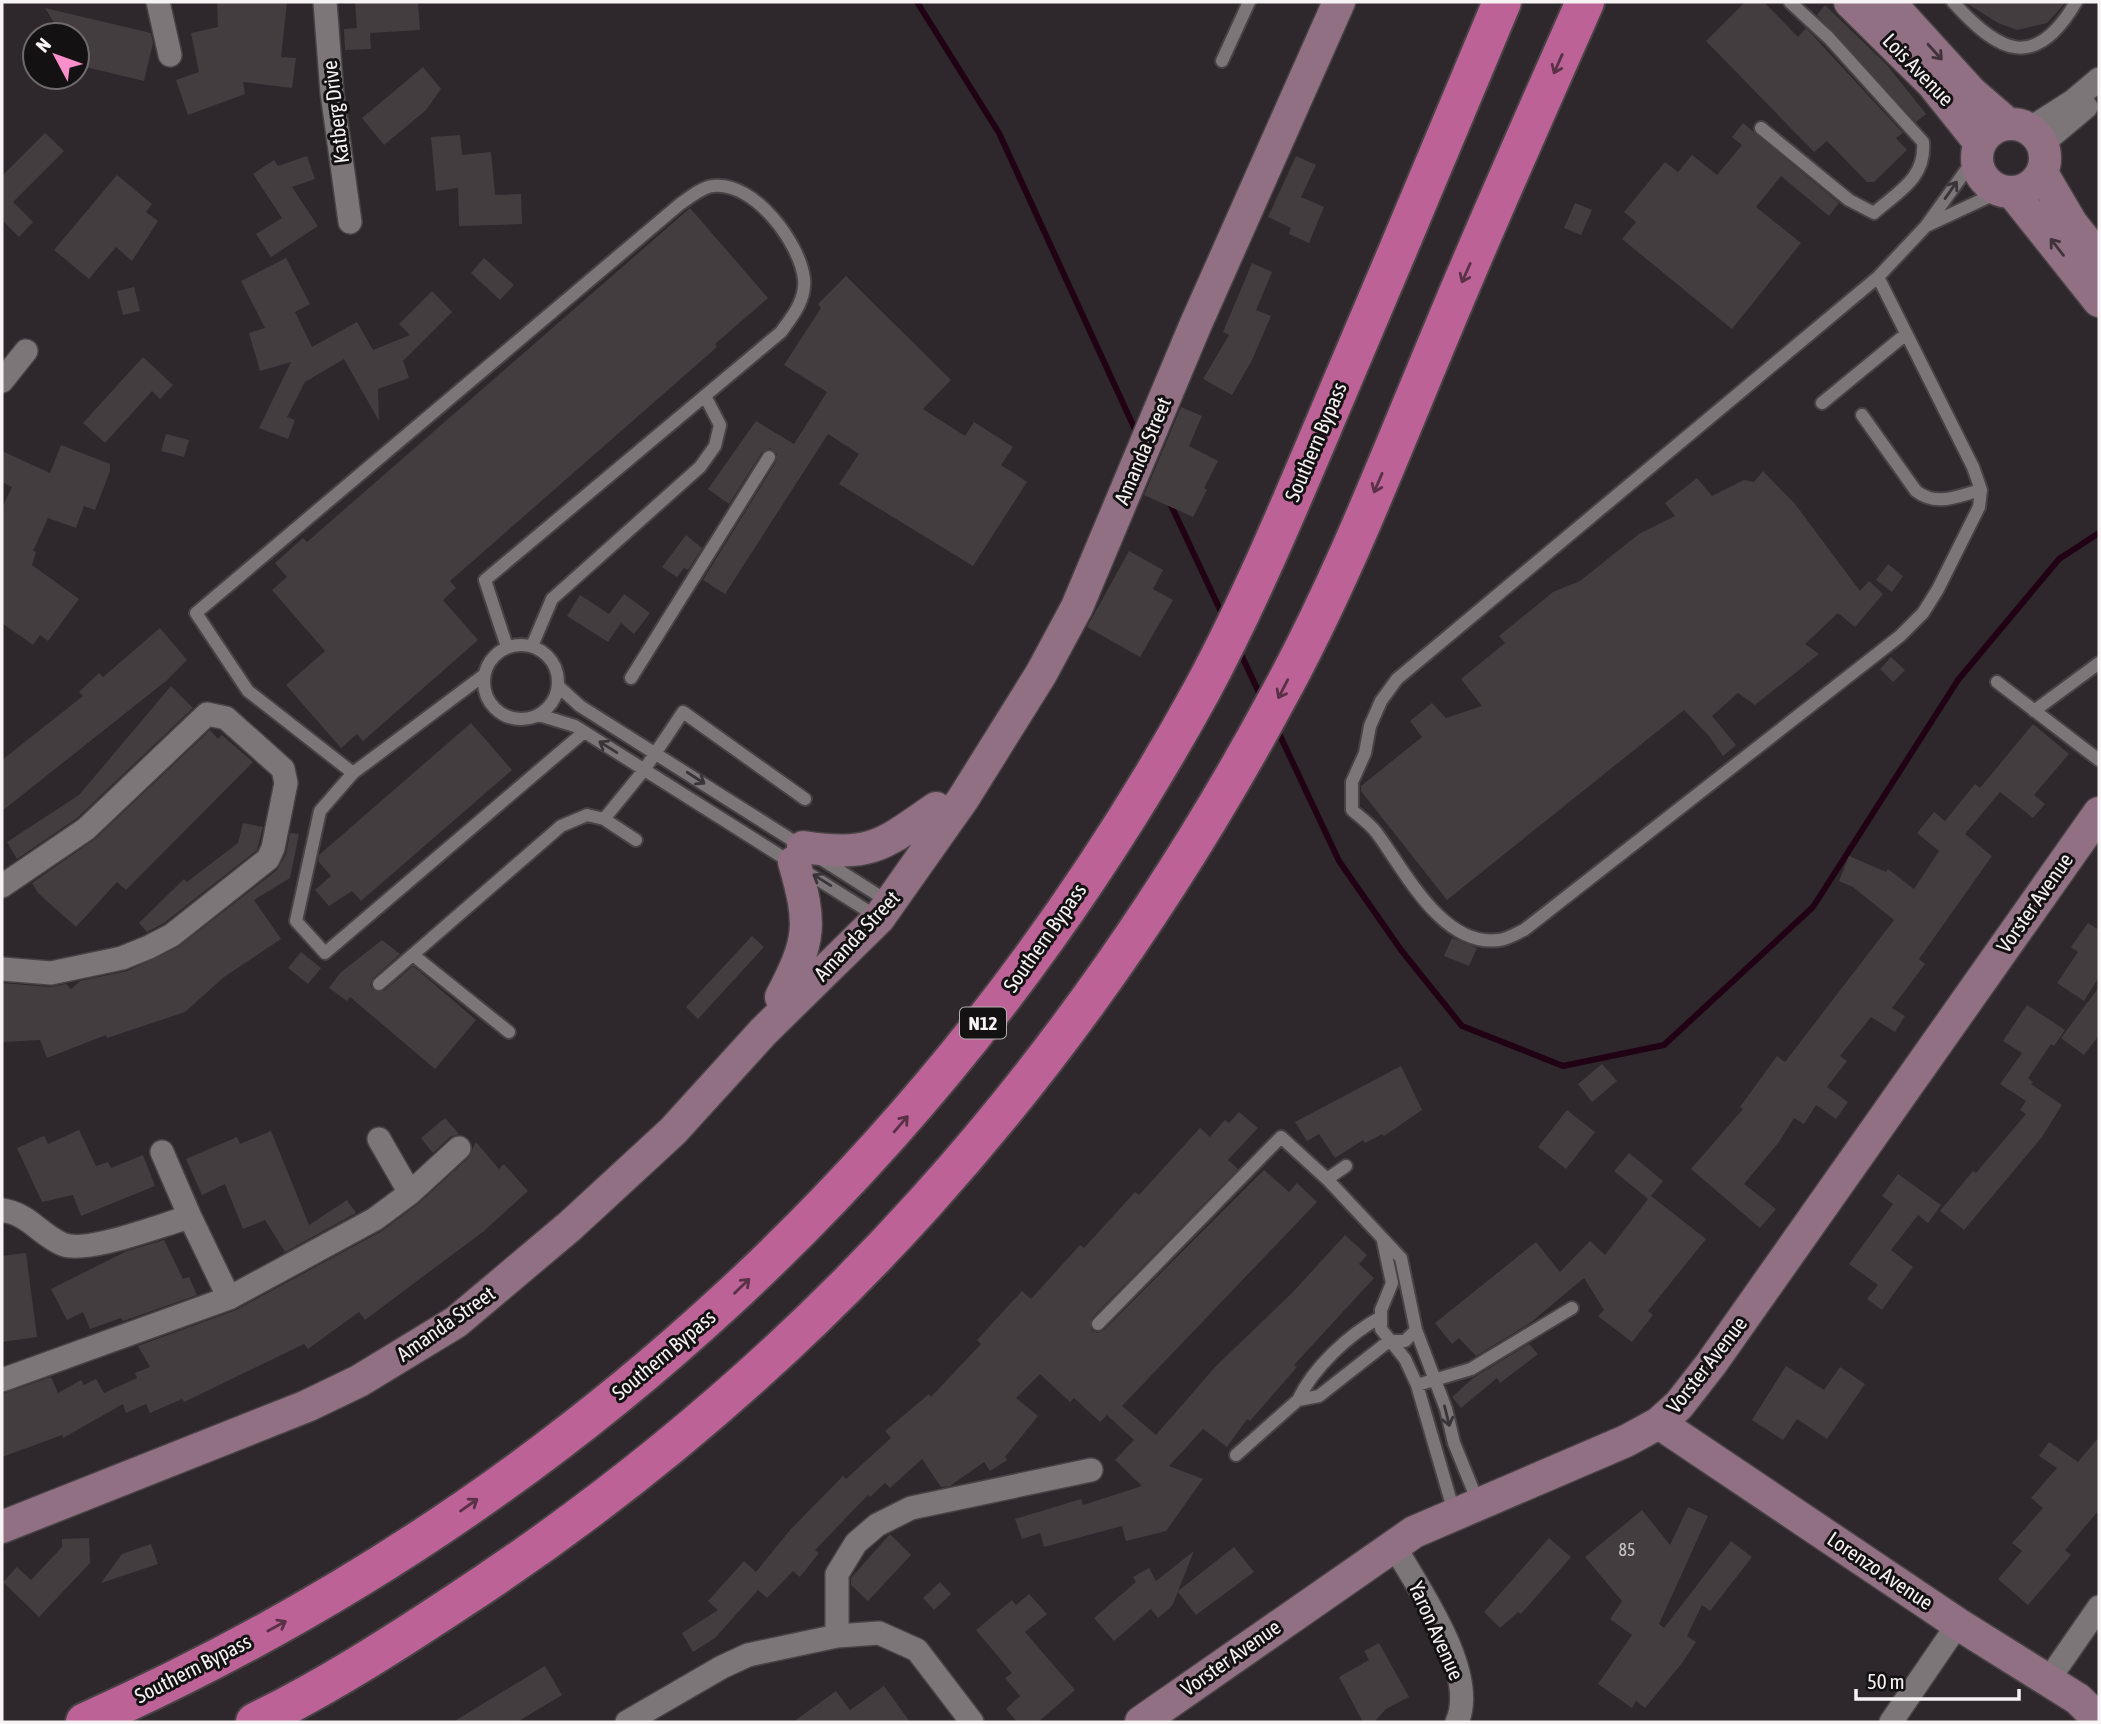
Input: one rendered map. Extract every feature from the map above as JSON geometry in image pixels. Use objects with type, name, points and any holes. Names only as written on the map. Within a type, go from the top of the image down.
[{"type":"highway","name":"Southern Bypass","points":[[85,1722],[235,1649],[332,1595],[414,1543],[535,1459],[697,1329],[817,1214],[898,1127],[947,1069],[1056,926],[1140,799],[1204,686],[1260,572],[1502,2]]},
{"type":"highway","points":[[255,1722],[394,1644],[510,1568],[591,1510],[704,1418],[785,1347],[878,1256],[1000,1119],[1055,1049],[1124,954],[1202,832],[1280,695],[1356,537],[1451,308],[1585,2]]},
{"type":"street","points":[[158,2],[170,55]]},
{"type":"street","name":"Katberg Drive","points":[[325,2],[332,93],[350,222]]},
{"type":"street","name":"Amanda Street","points":[[2,1527],[328,1383],[397,1346],[445,1315],[510,1264],[653,1136],[781,997],[876,905],[999,713],[1065,597],[1318,2]]},
{"type":"street","name":"Amanda Street","points":[[2,1511],[104,1480],[307,1406],[381,1369],[456,1322],[570,1226],[673,1130],[876,905],[964,799],[1041,674],[1077,607],[1195,326],[1339,2]]},
{"type":"street","name":"Lois Avenue","points":[[1850,2],[1932,83],[1978,149],[1983,178],[2007,192],[2099,301]]},
{"type":"street","name":"Lois Avenue","points":[[1889,2],[1971,92],[2030,142],[2072,223],[2099,258]]},
{"type":"street","points":[[2007,192],[2025,190],[2030,142],[2099,79]]},
{"type":"street","points":[[2030,142],[2099,96]]},
{"type":"street","points":[[1978,149],[1997,127],[2030,142]]},
{"type":"street","points":[[2,381],[26,351]]},
{"type":"street","points":[[2,886],[86,829],[207,714],[226,718],[283,769],[286,783],[274,848],[268,859],[172,935],[122,957],[51,972],[2,969]]},
{"type":"street","points":[[781,997],[802,958],[807,928],[798,855],[840,853],[876,847],[936,808]]},
{"type":"street","name":"Vorster Avenue","points":[[1141,1722],[1393,1544],[1466,1507],[1617,1445],[1659,1423],[1679,1405],[1712,1364],[2099,813]]},
{"type":"street","points":[[379,1139],[410,1193]]},
{"type":"street","points":[[2,1380],[229,1298],[374,1219],[410,1193],[458,1148]]},
{"type":"street","points":[[162,1152],[229,1298]]},
{"type":"street","points":[[2,1210],[20,1213],[67,1247],[96,1243],[190,1217]]},
{"type":"street","name":"Lorenzo Avenue","points":[[1659,1423],[1958,1624],[2049,1679],[2078,1699],[2099,1720]]},
{"type":"street","points":[[837,1636],[837,1574],[856,1543],[877,1525],[911,1508],[1091,1470]]},
{"type":"street","name":"Yaron Avenue","points":[[1393,1544],[1430,1609],[1453,1657],[1462,1688],[1462,1704],[1457,1722]]},
{"type":"street","points":[[2049,1679],[2099,1606]]},
{"type":"street","points":[[1891,1722],[1958,1624]]},
{"type":"street","points":[[627,1722],[748,1655],[837,1636],[879,1633],[903,1642],[932,1666],[972,1722]]},
{"type":"lane","points":[[1222,61],[1249,2]]},
{"type":"lane","points":[[1761,128],[1849,200],[1874,213],[1915,177],[1924,160],[1923,142],[1829,38],[1790,2]]},
{"type":"lane","points":[[1953,2],[1986,36],[2013,48],[2030,47],[2046,40],[2061,25],[2076,2]]},
{"type":"lane","points":[[1878,277],[1973,467],[1981,490],[1979,507],[1923,613],[1900,636],[1524,930],[1500,940],[1479,939],[1441,919],[1396,865],[1375,830],[1352,810],[1352,782],[1365,753],[1370,726],[1381,702],[1397,680],[1878,277],[1926,226],[1978,149]]},
{"type":"lane","points":[[353,773],[248,691],[196,613],[680,204],[711,186],[727,187],[752,199],[774,219],[792,241],[805,281],[799,307],[781,332],[485,580],[507,647]]},
{"type":"lane","points":[[1926,226],[2007,192]]},
{"type":"lane","points":[[1822,403],[1906,334]]},
{"type":"lane","points":[[532,646],[552,599],[700,467],[715,446],[720,425],[705,396]]},
{"type":"lane","points":[[1862,415],[1916,491],[1925,498],[1936,502],[1981,490]]},
{"type":"lane","points":[[631,678],[769,457]]},
{"type":"lane","points":[[539,715],[555,698],[558,686],[552,661],[532,646],[507,647],[496,654],[484,675],[353,773],[320,811],[296,920],[325,953],[584,732]]},
{"type":"lane","points":[[2034,711],[2099,663]]},
{"type":"lane","points":[[484,675],[487,699],[504,715],[515,719],[539,715],[584,732],[644,770],[798,855],[876,905]]},
{"type":"lane","points":[[1997,682],[2099,760]]},
{"type":"lane","points":[[558,686],[580,706],[655,752],[798,855],[876,905]]},
{"type":"lane","points":[[604,819],[644,770],[683,712],[805,799]]},
{"type":"lane","points":[[379,984],[561,826],[587,815],[604,819],[636,840]]},
{"type":"lane","points":[[413,955],[509,1032]]},
{"type":"lane","points":[[1098,1324],[1281,1137],[1326,1179],[1401,1258],[1416,1330],[1436,1380],[1454,1443],[1466,1507]]},
{"type":"lane","points":[[1326,1179],[1346,1166]]},
{"type":"lane","points":[[1382,1241],[1392,1283],[1381,1314],[1381,1329],[1405,1359],[1466,1507]]},
{"type":"lane","points":[[1236,1455],[1298,1400],[1307,1381],[1364,1326],[1395,1301],[1412,1308]]},
{"type":"lane","points":[[1417,1385],[1471,1369],[1572,1308]]},
{"type":"lane","points":[[1298,1400],[1319,1396],[1389,1341],[1405,1341],[1416,1330]]},
{"type":"lane","points":[[1347,1342],[1362,1362]]},
{"type":"building","points":[[217,2],[287,2],[281,57],[296,58],[292,88],[243,82],[245,94],[188,115],[176,80],[199,72],[191,33],[218,27]]},
{"type":"building","points":[[355,2],[418,2],[420,30],[370,33],[371,49],[345,50],[344,29],[357,28]]},
{"type":"building","points":[[1745,2],[1764,2],[1798,37],[1806,28],[1903,133],[1896,138],[1907,150],[1874,182],[1867,182],[1827,141],[1814,152],[1706,41]]},
{"type":"building","points":[[1965,2],[2066,2],[2047,23],[2017,30],[1998,23]]},
{"type":"building","points":[[1825,5],[1887,65],[1926,114],[1916,122],[1817,15]]},
{"type":"building","points":[[45,8],[151,33],[153,43],[144,81],[91,68],[91,21],[53,21]]},
{"type":"building","points":[[423,67],[441,89],[426,110],[384,145],[362,118]]},
{"type":"building","points":[[1743,123],[1839,203],[1829,216],[1781,176],[1756,207],[1801,243],[1732,329],[1622,239],[1636,222],[1624,212],[1665,162],[1678,172],[1692,155],[1717,175],[1742,145],[1732,137]]},
{"type":"building","points":[[45,133],[64,151],[13,202],[33,222],[19,237],[2,220],[2,176]]},
{"type":"building","points":[[460,135],[462,155],[491,152],[495,195],[521,194],[522,224],[459,226],[458,188],[436,191],[431,137]]},
{"type":"building","points":[[307,156],[315,179],[292,187],[318,226],[271,257],[256,234],[282,218],[253,174],[274,160],[278,166]]},
{"type":"building","points":[[1296,156],[1316,165],[1301,197],[1324,207],[1309,243],[1289,234],[1291,228],[1268,217]]},
{"type":"building","points":[[117,175],[152,204],[146,212],[158,221],[132,261],[116,247],[89,279],[54,250]]},
{"type":"building","points":[[1575,203],[1592,210],[1581,235],[1564,228]]},
{"type":"building","points":[[690,208],[768,298],[715,344],[717,347],[450,581],[456,588],[443,600],[478,640],[363,741],[357,734],[341,748],[286,685],[325,651],[272,590],[287,577],[275,563],[303,538],[307,542]]},
{"type":"building","points":[[286,258],[310,304],[295,312],[312,347],[357,322],[373,350],[410,335],[399,324],[432,291],[452,312],[403,361],[409,378],[378,389],[379,421],[344,359],[305,382],[287,417],[295,420],[288,439],[259,428],[291,362],[260,371],[249,333],[265,328],[241,281]]},
{"type":"building","points":[[484,258],[514,285],[500,300],[471,273]]},
{"type":"building","points":[[1252,263],[1272,272],[1256,310],[1271,316],[1252,360],[1232,395],[1203,379],[1229,335],[1223,332]]},
{"type":"building","points":[[846,276],[951,380],[923,409],[965,436],[974,422],[1013,447],[1001,465],[1027,482],[973,566],[839,484],[859,454],[828,434],[725,594],[703,580],[776,462],[777,454],[770,448],[762,452],[729,504],[708,489],[756,421],[794,444],[827,392],[784,365],[821,308],[818,304]]},
{"type":"building","points":[[134,287],[140,311],[123,315],[117,291]]},
{"type":"building","points":[[143,357],[173,385],[160,399],[152,391],[105,443],[83,423]]},
{"type":"building","points":[[1181,407],[1202,416],[1189,446],[1218,461],[1193,517],[1144,495]]},
{"type":"building","points":[[166,434],[189,440],[184,457],[161,451]]},
{"type":"building","points":[[61,445],[110,464],[110,471],[95,510],[84,506],[76,528],[48,518],[33,551],[36,552],[32,565],[79,599],[48,641],[40,635],[33,645],[2,623],[2,508],[12,487],[2,482],[2,451],[50,473]]},
{"type":"building","points":[[1763,471],[1795,504],[1860,591],[1869,581],[1883,594],[1855,627],[1838,613],[1805,644],[1819,654],[1755,705],[1738,693],[1712,716],[1736,745],[1723,756],[1709,736],[1684,710],[1447,900],[1361,791],[1361,786],[1422,737],[1410,721],[1432,703],[1446,718],[1482,706],[1461,679],[1505,643],[1499,636],[1553,592],[1580,581],[1639,534],[1675,516],[1665,503],[1697,478],[1712,496],[1744,480],[1754,482]]},
{"type":"building","points":[[686,535],[702,548],[688,570],[684,568],[677,577],[662,567]]},
{"type":"building","points":[[1129,551],[1163,570],[1153,589],[1173,600],[1140,657],[1087,627]]},
{"type":"building","points":[[1888,564],[1903,576],[1892,592],[1876,580]]},
{"type":"building","points":[[624,594],[650,613],[634,634],[621,623],[608,642],[567,616],[580,595],[609,614]]},
{"type":"building","points":[[160,628],[187,660],[166,681],[2,811],[2,760],[83,696],[79,692],[99,673],[103,677]]},
{"type":"building","points":[[1891,657],[1905,670],[1893,682],[1880,669]]},
{"type":"building","points":[[171,686],[193,708],[77,818],[17,859],[7,842],[79,795]]},
{"type":"building","points":[[471,723],[512,770],[361,901],[352,891],[329,906],[315,890],[331,876],[318,861],[319,855]]},
{"type":"building","points":[[2033,724],[2069,754],[2034,795],[2045,804],[2033,818],[2000,792],[1965,834],[1992,856],[1919,959],[1925,964],[1892,1008],[1905,1016],[1895,1032],[1871,1017],[1840,1056],[1847,1061],[1827,1087],[1848,1102],[1836,1119],[1816,1105],[1804,1124],[1794,1118],[1779,1142],[1744,1184],[1776,1209],[1760,1228],[1691,1169],[1743,1109],[1740,1107],[1777,1056],[1785,1062],[1894,920],[1853,887],[1839,881],[1849,856],[1886,872],[1888,869],[1914,889],[1939,851],[1917,833],[1934,812],[1945,821],[1975,784],[1980,788]]},
{"type":"building","points":[[210,730],[218,739],[222,735],[253,762],[126,890],[117,882],[76,927],[38,893],[32,883],[95,839]]},
{"type":"building","points":[[243,823],[263,827],[257,850],[164,923],[147,932],[139,923],[184,879],[187,882],[238,843]]},
{"type":"building","points":[[290,833],[299,834],[290,878],[254,900],[281,939],[224,977],[185,1012],[107,1038],[106,1035],[47,1058],[40,1040],[2,1042],[2,983],[50,987],[66,984],[71,989],[80,981],[127,971],[178,947],[277,870],[286,854]]},
{"type":"building","points":[[2088,923],[2099,930],[2099,977],[2084,1001],[2057,983],[2078,952],[2071,947]]},
{"type":"building","points":[[752,936],[764,947],[698,1019],[686,1007]]},
{"type":"building","points":[[1452,938],[1477,948],[1469,966],[1444,956]]},
{"type":"building","points":[[382,940],[400,954],[373,978],[370,985],[373,990],[384,991],[413,966],[476,1020],[435,1069],[350,997],[347,1001],[329,988],[340,973]]},
{"type":"building","points":[[301,952],[321,968],[308,984],[288,968]]},
{"type":"building","points":[[2099,987],[2099,1035],[2084,1055],[2061,1038]]},
{"type":"building","points":[[2027,1005],[2065,1030],[2054,1046],[2051,1044],[2028,1078],[2033,1082],[2031,1084],[2062,1105],[2042,1137],[1964,1230],[1940,1211],[2026,1114],[2020,1110],[2026,1101],[2000,1084],[2022,1053],[2003,1041]]},
{"type":"building","points":[[1602,1064],[1617,1081],[1592,1102],[1578,1084]]},
{"type":"building","points":[[1401,1066],[1422,1110],[1384,1136],[1382,1134],[1365,1143],[1363,1140],[1335,1158],[1319,1134],[1307,1141],[1295,1122]]},
{"type":"building","points":[[1567,1110],[1595,1132],[1566,1169],[1538,1147]]},
{"type":"building","points":[[1239,1112],[1258,1128],[1228,1160],[1238,1169],[1092,1318],[1091,1330],[1097,1333],[1104,1330],[1264,1170],[1289,1192],[1297,1183],[1317,1202],[1122,1406],[1156,1435],[1215,1367],[1293,1292],[1345,1235],[1367,1255],[1359,1264],[1374,1278],[1294,1365],[1297,1367],[1250,1421],[1247,1419],[1227,1447],[1203,1429],[1169,1466],[1203,1479],[1166,1531],[1126,1541],[1122,1526],[1044,1547],[1040,1533],[1022,1539],[1015,1519],[1081,1499],[1083,1505],[1142,1486],[1115,1460],[1134,1440],[1107,1415],[1100,1422],[1074,1398],[1070,1402],[1040,1374],[1016,1398],[1038,1416],[1005,1457],[1007,1460],[990,1471],[984,1462],[950,1486],[941,1487],[922,1459],[890,1488],[885,1483],[870,1497],[868,1495],[815,1550],[819,1553],[800,1577],[793,1571],[767,1598],[758,1590],[715,1638],[693,1652],[682,1633],[718,1610],[708,1601],[744,1561],[756,1572],[790,1530],[843,1476],[846,1479],[891,1438],[885,1431],[929,1394],[931,1397],[981,1344],[977,1340],[1022,1291],[1031,1299],[1080,1245],[1084,1248],[1135,1192],[1139,1195],[1200,1128],[1210,1137],[1225,1120],[1229,1123]]},
{"type":"building","points":[[445,1118],[459,1134],[450,1137],[433,1153],[421,1138]]},
{"type":"building","points":[[79,1130],[96,1166],[108,1162],[111,1168],[143,1155],[155,1186],[81,1216],[73,1195],[42,1202],[17,1148],[44,1136],[48,1144]]},
{"type":"building","points":[[271,1131],[309,1225],[347,1200],[356,1213],[285,1252],[265,1220],[243,1229],[225,1184],[202,1195],[186,1159],[237,1137],[240,1144]]},
{"type":"building","points":[[476,1142],[499,1169],[504,1164],[528,1191],[484,1231],[365,1320],[359,1312],[308,1349],[304,1344],[184,1402],[182,1399],[150,1413],[146,1404],[126,1413],[123,1404],[63,1438],[62,1435],[2,1457],[2,1394],[51,1377],[58,1393],[81,1380],[84,1385],[96,1379],[104,1393],[137,1378],[135,1373],[150,1367],[138,1346],[236,1310],[382,1231],[419,1203],[468,1158]]},
{"type":"building","points":[[1629,1153],[1663,1181],[1651,1196],[1706,1239],[1648,1311],[1653,1315],[1632,1342],[1598,1316],[1604,1310],[1584,1278],[1530,1323],[1476,1356],[1459,1338],[1452,1344],[1435,1323],[1536,1242],[1560,1272],[1590,1241],[1605,1255],[1648,1199],[1614,1171]]},
{"type":"building","points":[[1898,1174],[1941,1205],[1928,1223],[1918,1215],[1891,1250],[1913,1267],[1882,1310],[1867,1299],[1878,1285],[1849,1264],[1893,1204],[1882,1196]]},
{"type":"building","points":[[164,1240],[183,1279],[189,1277],[197,1295],[123,1321],[121,1318],[90,1329],[83,1312],[67,1320],[51,1289],[127,1251]]},
{"type":"building","points":[[26,1253],[37,1337],[2,1342],[2,1256]]},
{"type":"building","points":[[1529,1344],[1538,1354],[1500,1383],[1497,1378],[1461,1408],[1452,1397],[1473,1378]]},
{"type":"building","points":[[1786,1366],[1824,1390],[1840,1367],[1865,1384],[1827,1439],[1797,1419],[1783,1440],[1752,1420]]},
{"type":"building","points":[[2099,1437],[2099,1510],[2065,1550],[2071,1555],[2028,1605],[1998,1579],[2022,1551],[2012,1543],[2043,1508],[2031,1498],[2057,1468],[2039,1456],[2049,1442],[2078,1462]]},
{"type":"building","points":[[1688,1507],[1708,1516],[1659,1624],[1664,1628],[1731,1541],[1752,1557],[1710,1611],[1702,1605],[1687,1636],[1696,1642],[1682,1663],[1645,1708],[1636,1701],[1632,1708],[1598,1684],[1632,1635],[1610,1619],[1622,1601],[1585,1557],[1642,1510],[1670,1545]]},
{"type":"building","points":[[890,1534],[911,1555],[868,1601],[851,1585],[851,1578]]},
{"type":"building","points":[[89,1538],[90,1563],[39,1617],[3,1582],[17,1567],[31,1580],[62,1547],[62,1539]]},
{"type":"building","points":[[1549,1538],[1571,1557],[1521,1614],[1518,1612],[1500,1628],[1484,1612]]},
{"type":"building","points":[[151,1544],[158,1564],[101,1583],[122,1554]]},
{"type":"building","points":[[1234,1547],[1254,1572],[1196,1615],[1178,1592],[1172,1606],[1158,1618],[1151,1609],[1114,1641],[1094,1618],[1136,1582],[1133,1577],[1149,1568],[1156,1581],[1194,1551],[1178,1591]]},
{"type":"building","points":[[940,1582],[951,1594],[934,1610],[923,1598]]},
{"type":"building","points":[[1029,1594],[1047,1614],[1025,1632],[1075,1690],[1038,1722],[1017,1722],[1006,1709],[1020,1696],[1005,1678],[1012,1673],[976,1630],[1012,1600],[1016,1605]]},
{"type":"building","points":[[1379,1643],[1409,1697],[1386,1709],[1374,1722],[1363,1722],[1339,1677],[1369,1660],[1364,1651]]},
{"type":"building","points":[[545,1666],[562,1695],[517,1722],[453,1722]]},
{"type":"building","points":[[884,1686],[910,1722],[793,1722],[836,1691],[850,1710]]},
{"type":"waterway","points":[[917,2],[999,133],[1138,436]]},
{"type":"waterway","points":[[1170,503],[1223,616]]},
{"type":"waterway","points":[[1276,727],[1339,861],[1401,950],[1462,1026],[1563,1066],[1664,1045],[1813,907],[1958,680],[2059,559],[2099,533]]},
{"type":"waterway","points":[[1238,648],[1262,699]]}]
